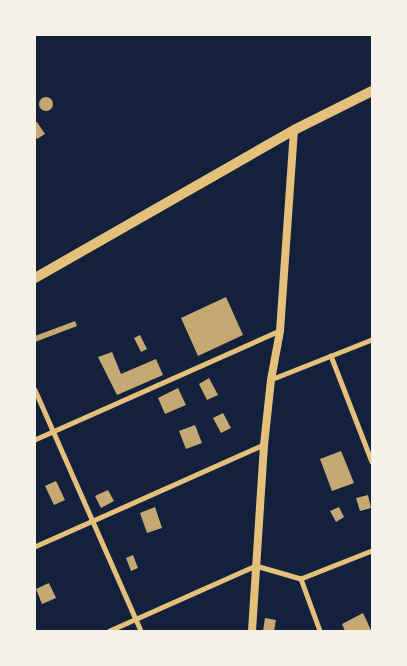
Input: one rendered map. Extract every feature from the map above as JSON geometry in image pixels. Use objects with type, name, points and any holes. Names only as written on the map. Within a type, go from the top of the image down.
[{"type":"main road","points":[[35,278],[294,130],[372,91]]},
{"type":"street","points":[[252,631],[264,445],[271,380],[280,331],[294,130]]},
{"type":"street","points":[[35,440],[280,331]]},
{"type":"street","points":[[271,380],[372,340]]},
{"type":"street","points":[[331,356],[372,462]]},
{"type":"street","points":[[35,390],[141,631]]},
{"type":"street","points":[[35,547],[264,445]]},
{"type":"street","points":[[110,631],[256,566],[301,579],[372,551]]},
{"type":"street","points":[[301,579],[320,631]]},
{"type":"building","points":[[46,97],[51,99],[53,104],[51,109],[46,111],[41,109],[39,104],[41,99]]},
{"type":"building","points":[[37,122],[45,134],[37,139],[35,136],[35,123]]},
{"type":"building","points":[[226,297],[243,335],[198,356],[181,318]]},
{"type":"building","points":[[75,321],[77,326],[35,342],[35,336]]},
{"type":"building","points":[[140,335],[147,349],[141,352],[134,338]]},
{"type":"building","points":[[112,352],[121,374],[156,359],[163,375],[117,395],[98,357]]},
{"type":"building","points":[[209,378],[218,395],[207,400],[199,384]]},
{"type":"building","points":[[178,388],[186,405],[165,414],[158,398]]},
{"type":"building","points":[[223,413],[231,428],[221,433],[213,418]]},
{"type":"building","points":[[195,425],[202,443],[186,449],[179,431]]},
{"type":"building","points":[[341,451],[354,483],[332,491],[320,459]]},
{"type":"building","points":[[56,481],[65,500],[54,505],[45,486]]},
{"type":"building","points":[[108,490],[114,501],[101,508],[95,496]]},
{"type":"building","points":[[368,495],[371,508],[360,511],[356,498]]},
{"type":"building","points":[[155,507],[162,528],[147,533],[140,513]]},
{"type":"building","points":[[339,507],[344,517],[336,522],[330,511]]},
{"type":"building","points":[[133,555],[138,568],[131,571],[126,558]]},
{"type":"building","points":[[49,583],[56,598],[42,604],[36,589]]},
{"type":"building","points":[[363,613],[371,630],[345,631],[342,624]]},
{"type":"building","points":[[265,618],[276,620],[274,631],[263,631]]}]
